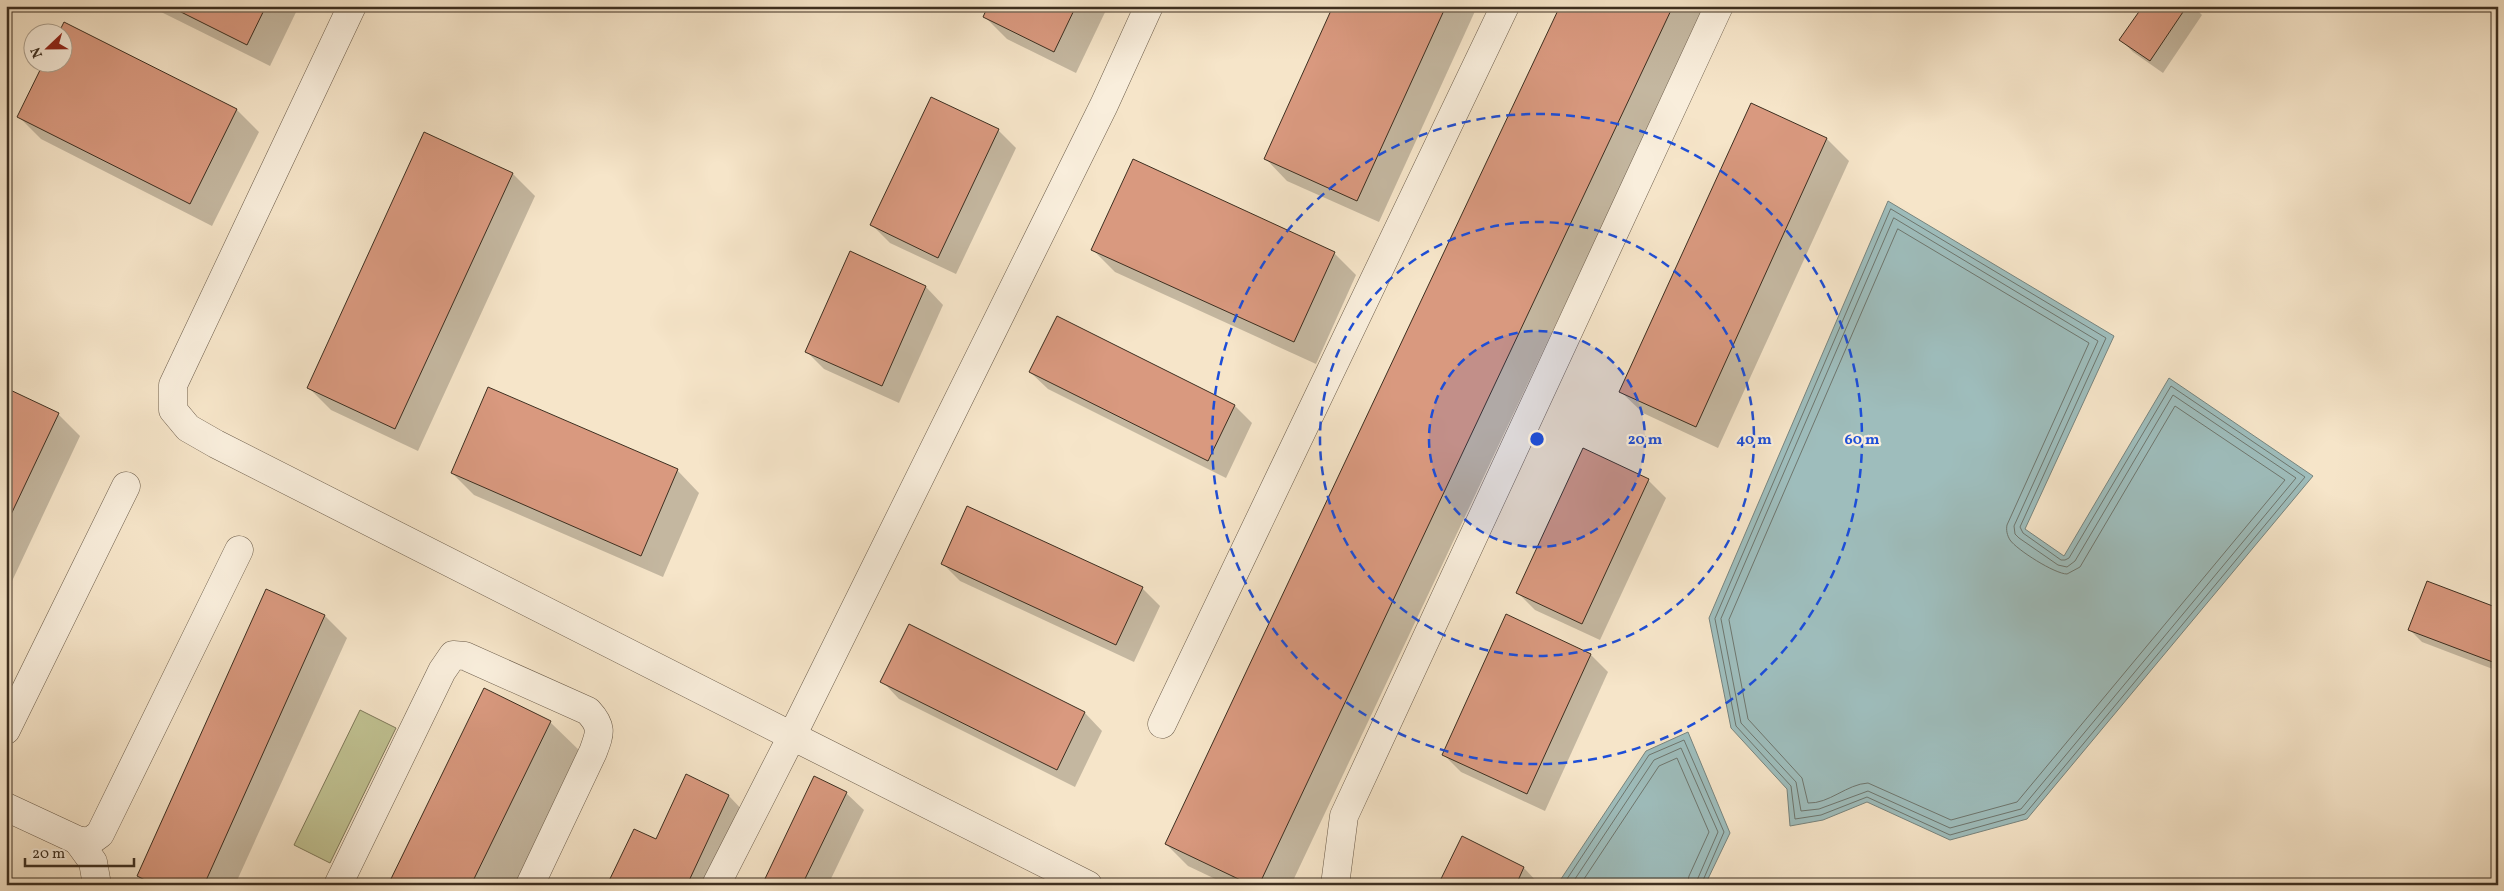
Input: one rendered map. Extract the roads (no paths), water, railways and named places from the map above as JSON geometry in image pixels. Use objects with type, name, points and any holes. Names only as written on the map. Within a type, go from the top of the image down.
[{"type":"lane","points":[[352,6],[173,385],[173,410],[188,428],[216,444],[792,736],[1071,881]]},
{"type":"lane","points":[[716,885],[792,736],[1104,105],[1149,6]]},
{"type":"lane","points":[[1162,724],[1505,6]]},
{"type":"lane","points":[[1335,885],[1344,816],[1719,6]]},
{"type":"lane","points":[[6,730],[126,486]]},
{"type":"lane","points":[[6,807],[78,840],[89,842],[100,834],[239,550]]},
{"type":"lane","points":[[338,885],[442,671],[453,655],[465,656],[588,711],[598,721],[600,735],[593,752],[530,885]]},
{"type":"lane","points":[[78,840],[93,862],[97,885]]},
{"type":"water","points":[[1888,201],[2114,336],[2025,529],[2064,556],[2169,378],[2313,476],[2027,819],[1950,840],[1867,802],[1823,820],[1790,826],[1787,789],[1731,728],[1709,618]]},
{"type":"water","points":[[1688,732],[1730,833],[1705,885],[1557,885],[1646,751]]}]
